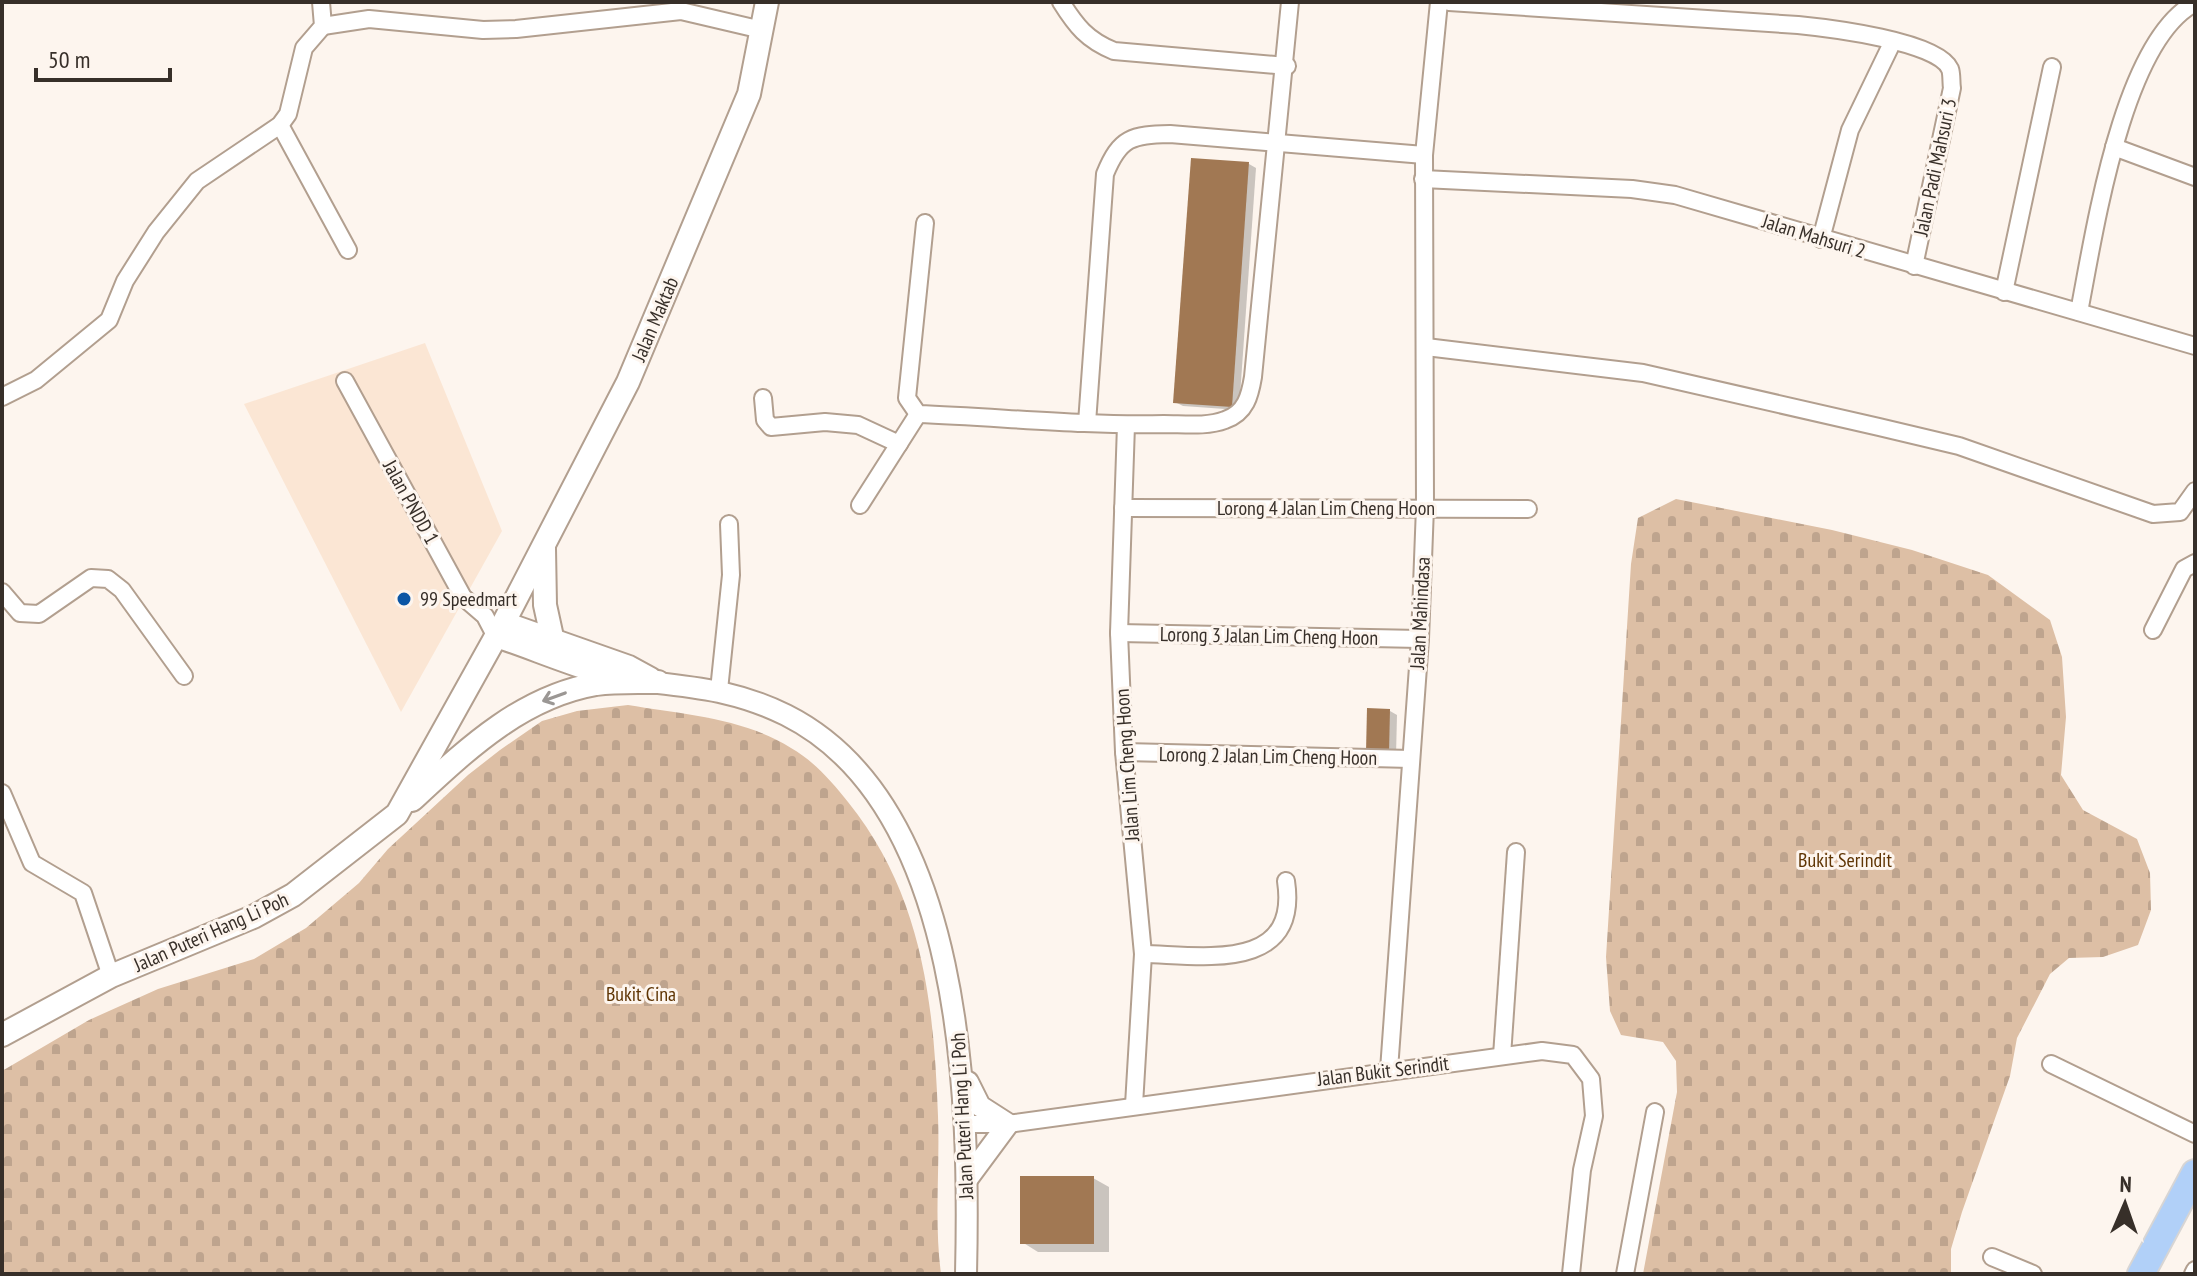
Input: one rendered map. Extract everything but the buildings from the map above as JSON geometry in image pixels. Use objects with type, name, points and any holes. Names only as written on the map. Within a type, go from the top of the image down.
[{"type":"main road","name":"Jalan Maktab","points":[[495,625],[628,382],[749,94],[767,2]]},
{"type":"main road","points":[[544,540],[545,605],[552,637]]},
{"type":"main road","name":"Jalan Puteri Hang Li Poh","points":[[2,1035],[111,976],[253,917],[293,895],[397,814],[495,625]]},
{"type":"main road","points":[[397,814],[470,746],[539,702],[598,684],[658,682]]},
{"type":"main road","points":[[2141,1274],[2195,1173]]},
{"type":"street","points":[[321,2],[323,26]]},
{"type":"street","points":[[1061,2],[1078,30],[1094,43],[1114,51],[1287,66]]},
{"type":"street","points":[[918,414],[1126,425],[1226,420],[1241,411],[1250,396],[1287,66],[1290,2]]},
{"type":"street","name":"Jalan Mahindasa","points":[[1389,1070],[1420,639],[1425,507],[1423,179],[1439,2]]},
{"type":"street","points":[[1449,2],[1798,25],[1893,41],[1850,130],[1821,239]]},
{"type":"street","points":[[2079,312],[2123,112],[2166,30],[2183,9],[2195,3]]},
{"type":"street","points":[[2,397],[36,380],[109,320],[125,281],[156,232],[197,181],[280,125],[288,114],[304,48],[323,26],[369,19],[483,30],[516,29],[681,11],[762,30]]},
{"type":"street","name":"Jalan Padi Mahsuri 3","points":[[1893,41],[1938,56],[1950,69],[1952,88],[1914,266]]},
{"type":"street","points":[[2004,292],[2052,67]]},
{"type":"street","points":[[280,125],[348,250]]},
{"type":"street","points":[[1087,423],[1105,174],[1112,155],[1124,141],[1143,135],[1279,141],[1424,155]]},
{"type":"street","points":[[2114,147],[2195,177]]},
{"type":"street","name":"Jalan Mahsuri 2","points":[[1423,179],[1632,189],[1675,195],[2195,346]]},
{"type":"street","points":[[918,414],[907,398],[925,223]]},
{"type":"street","points":[[1426,347],[1643,373],[1864,423],[1959,446],[2153,514],[2180,512],[2195,491]]},
{"type":"street","name":"Jalan PNDD 1","points":[[345,381],[463,597],[495,625]]},
{"type":"street","points":[[763,398],[765,420],[771,427],[825,422],[858,425],[899,444]]},
{"type":"street","points":[[860,505],[918,414]]},
{"type":"street","name":"Jalan Lim Cheng Hoon","points":[[1126,425],[1119,633],[1124,752],[1143,954],[1134,1105]]},
{"type":"street","name":"Lorong 4 Jalan Lim Cheng Hoon","points":[[1123,508],[1528,509]]},
{"type":"street","points":[[719,690],[731,575],[729,524]]},
{"type":"street","points":[[2153,630],[2184,569],[2195,563]]},
{"type":"street","points":[[2,592],[20,613],[39,614],[91,578],[108,579],[122,590],[184,676]]},
{"type":"street","name":"Jalan Puteri Hang Li Poh","points":[[495,625],[552,637],[629,666],[658,682]]},
{"type":"street","name":"Jalan Puteri Hang Li Poh","points":[[495,625],[625,679],[719,690],[787,716],[851,766],[879,801],[899,835],[924,895],[946,964],[963,1073],[968,1178],[966,1274]]},
{"type":"street","name":"Lorong 3 Jalan Lim Cheng Hoon","points":[[1119,633],[1420,639]]},
{"type":"street","name":"Lorong 2 Jalan Lim Cheng Hoon","points":[[1124,752],[1411,759]]},
{"type":"street","points":[[2,793],[32,863],[83,893],[111,976]]},
{"type":"street","points":[[1502,1056],[1516,852]]},
{"type":"street","points":[[1143,954],[1231,956],[1251,953],[1268,941],[1280,924],[1286,905],[1286,881]]},
{"type":"street","name":"Jalan Bukit Serindit","points":[[966,1124],[1008,1124],[1542,1051],[1573,1055],[1591,1079],[1594,1116],[1582,1170],[1571,1274]]},
{"type":"street","points":[[2051,1064],[2195,1134]]},
{"type":"street","points":[[963,1073],[980,1106],[1008,1124],[968,1178]]},
{"type":"street","points":[[1625,1274],[1655,1112]]},
{"type":"street","points":[[1992,1257],[2033,1274]]},
{"type":"shaded area","points":[[425,343],[502,531],[401,712],[244,404]]},
{"type":"green space","name":"Bukit Serindit","points":[[1676,499],[1832,530],[1912,550],[1988,575],[2050,620],[2062,657],[2066,717],[2061,775],[2083,810],[2137,839],[2150,873],[2151,910],[2138,945],[2103,957],[2069,958],[2050,974],[2017,1038],[2010,1076],[1951,1249],[1951,1274],[1643,1274],[1677,1092],[1676,1061],[1663,1042],[1621,1035],[1610,1011],[1606,957],[1631,564],[1638,518]]},
{"type":"green space","name":"Bukit Cina","points":[[628,705],[712,719],[773,738],[799,753],[822,772],[873,837],[893,874],[908,912],[927,991],[936,1074],[941,1274],[2,1274],[2,1071],[89,1020],[158,989],[254,959],[306,928],[359,883],[388,849],[468,775],[542,721],[577,711]]},
{"type":"place","name":"99 Speedmart","points":[[404,599]]}]
